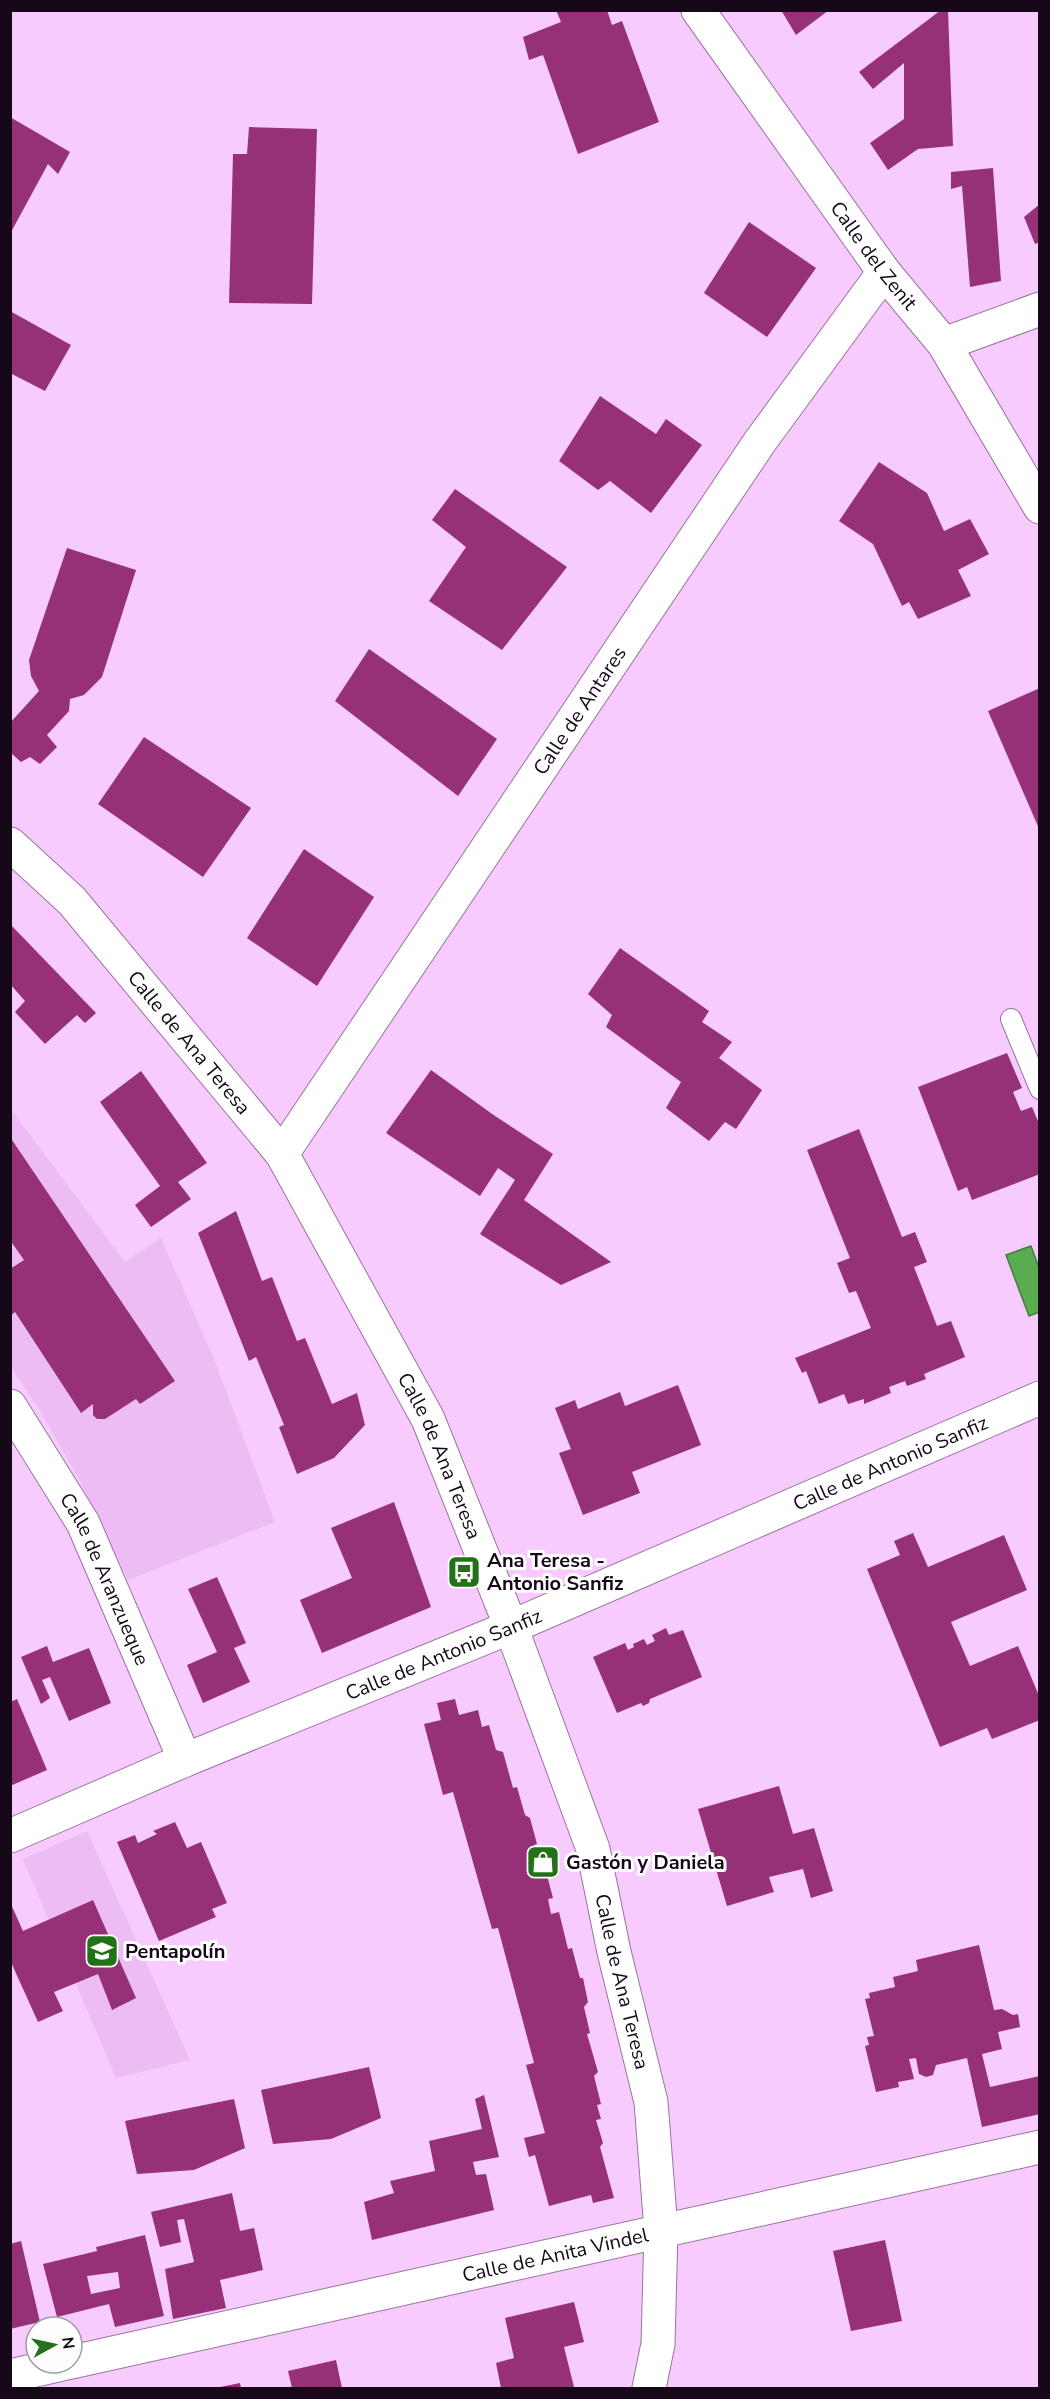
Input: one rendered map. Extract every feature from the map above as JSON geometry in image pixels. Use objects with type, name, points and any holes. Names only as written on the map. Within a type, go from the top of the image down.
[{"type":"street","name":"Calle del Zenit","points":[[698,10],[884,272],[944,344],[1040,507]]},
{"type":"street","name":"Calle de Antares","points":[[282,1154],[759,443],[884,272]]},
{"type":"street","points":[[944,344],[1040,309]]},
{"type":"street","name":"Calle de Ana Teresa","points":[[10,844],[72,901],[282,1154],[428,1419],[511,1627],[593,1849],[614,1952],[651,2102],[660,2230],[658,2344],[649,2388]]},
{"type":"street","name":"Calle de Antonio Sanfiz","points":[[10,1836],[185,1760],[511,1627],[1040,1398]]},
{"type":"street","name":"Calle de Aranzueque","points":[[10,1406],[83,1523],[185,1760]]},
{"type":"street","name":"Calle de Anita Vindel","points":[[84,2359],[1040,2147]]},
{"type":"lane","points":[[1011,1018],[1040,1089]]},
{"type":"shaded area","points":[[10,1108],[125,1262],[161,1238],[214,1359],[275,1522],[128,1580],[79,1479],[39,1409],[11,1367]]},
{"type":"shaded area","points":[[1031,1246],[1039,1268],[1040,1312],[1029,1316],[1006,1255]]},
{"type":"shaded area","name":"Pentapolín","points":[[87,1831],[190,2060],[116,2078],[23,1859]]},
{"type":"building","points":[[556,10],[607,10],[612,25],[622,21],[659,122],[578,154],[543,55],[529,60],[523,37],[561,22]]},
{"type":"building","points":[[781,10],[829,10],[796,35]]},
{"type":"building","points":[[941,10],[948,10],[953,146],[918,149],[888,170],[870,143],[904,119],[904,63],[873,89],[859,72]]},
{"type":"building","points":[[10,117],[70,152],[58,174],[48,164],[10,234]]},
{"type":"building","points":[[249,127],[317,129],[312,304],[229,303],[233,154],[247,154]]},
{"type":"building","points":[[993,168],[1001,281],[970,287],[962,186],[951,189],[951,172]]},
{"type":"building","points":[[1040,204],[1040,242],[1035,244],[1024,217]]},
{"type":"building","points":[[749,222],[816,268],[767,337],[704,293]]},
{"type":"building","points":[[10,311],[71,345],[45,391],[10,373]]},
{"type":"building","points":[[600,396],[656,434],[666,419],[702,445],[651,513],[610,481],[598,490],[559,461]]},
{"type":"building","points":[[879,462],[927,493],[944,531],[970,519],[989,554],[958,570],[971,596],[918,619],[909,602],[902,606],[873,544],[839,521]]},
{"type":"building","points":[[455,489],[567,567],[502,650],[429,601],[466,547],[432,520]]},
{"type":"building","points":[[67,548],[136,570],[102,677],[84,695],[70,699],[69,711],[47,735],[57,747],[40,764],[30,757],[21,762],[10,752],[10,723],[39,691],[31,676],[29,660]]},
{"type":"building","points":[[369,649],[497,739],[458,796],[335,701]]},
{"type":"building","points":[[1040,688],[1040,831],[988,711]]},
{"type":"building","points":[[144,737],[251,808],[203,877],[98,804]]},
{"type":"building","points":[[304,849],[374,897],[317,986],[247,938]]},
{"type":"building","points":[[10,924],[96,1013],[85,1023],[77,1015],[45,1044],[15,1012],[25,1001],[10,984]]},
{"type":"building","points":[[620,948],[709,1011],[702,1022],[732,1042],[719,1058],[762,1090],[736,1129],[725,1122],[709,1141],[666,1108],[681,1082],[606,1027],[612,1015],[588,994]]},
{"type":"building","points":[[1007,1053],[1022,1088],[1013,1092],[1021,1111],[1032,1107],[1040,1126],[1040,1174],[972,1200],[967,1187],[958,1191],[918,1087]]},
{"type":"building","points":[[431,1070],[553,1154],[524,1200],[611,1262],[561,1285],[480,1234],[515,1180],[498,1168],[480,1196],[386,1133]]},
{"type":"building","points":[[141,1071],[207,1163],[178,1182],[191,1199],[151,1227],[135,1205],[160,1186],[100,1102]]},
{"type":"building","points":[[859,1129],[902,1237],[915,1232],[927,1262],[914,1267],[937,1326],[951,1321],[965,1357],[924,1374],[926,1379],[907,1386],[905,1381],[889,1387],[891,1393],[864,1404],[864,1399],[848,1404],[844,1394],[819,1404],[806,1371],[802,1373],[795,1358],[871,1328],[856,1291],[849,1293],[837,1263],[850,1258],[807,1150]]},
{"type":"building","points":[[10,1137],[175,1381],[140,1404],[136,1399],[105,1419],[97,1419],[93,1415],[93,1404],[81,1413],[15,1312],[10,1316],[10,1269],[24,1260],[10,1240]]},
{"type":"building","points":[[236,1211],[262,1281],[272,1277],[297,1341],[305,1338],[332,1404],[357,1393],[365,1425],[334,1458],[297,1474],[279,1427],[284,1425],[256,1357],[249,1361],[198,1233]]},
{"type":"building","points":[[678,1385],[701,1445],[632,1472],[640,1493],[583,1515],[559,1453],[571,1449],[555,1408],[575,1400],[578,1409],[620,1392],[625,1406]]},
{"type":"building","points":[[394,1502],[431,1607],[322,1653],[300,1600],[352,1578],[331,1528]]},
{"type":"building","points":[[913,1533],[928,1567],[1004,1535],[1027,1590],[951,1622],[970,1666],[1018,1646],[1040,1698],[1040,1720],[992,1739],[987,1728],[940,1747],[867,1569],[900,1555],[894,1541]]},
{"type":"building","points":[[217,1577],[246,1643],[234,1648],[250,1682],[203,1703],[187,1665],[217,1652],[188,1589]]},
{"type":"building","points":[[666,1628],[669,1635],[683,1630],[702,1677],[650,1699],[649,1703],[643,1706],[641,1703],[617,1713],[593,1657],[625,1643],[628,1650],[634,1647],[633,1644],[644,1639],[647,1645],[655,1641],[652,1635]]},
{"type":"building","points":[[47,1646],[53,1662],[89,1648],[111,1703],[69,1721],[50,1677],[42,1680],[50,1698],[41,1704],[21,1657]]},
{"type":"building","points":[[17,1699],[47,1770],[10,1786],[10,1702]]},
{"type":"building","points":[[455,1699],[459,1715],[478,1710],[482,1727],[489,1725],[496,1750],[503,1752],[513,1788],[517,1787],[525,1815],[530,1818],[537,1844],[534,1845],[538,1862],[543,1860],[553,1898],[548,1899],[551,1914],[559,1912],[568,1949],[572,1948],[580,1978],[583,1978],[588,2002],[584,2007],[590,2033],[587,2034],[598,2072],[594,2076],[601,2104],[597,2105],[601,2119],[596,2120],[603,2143],[600,2147],[614,2198],[593,2203],[591,2195],[549,2206],[535,2155],[529,2157],[524,2138],[545,2133],[526,2065],[534,2063],[498,1928],[492,1929],[453,1792],[443,1795],[424,1724],[441,1720],[437,1703]]},
{"type":"building","points":[[779,1786],[793,1834],[814,1828],[833,1891],[811,1898],[803,1869],[769,1877],[774,1892],[727,1906],[698,1809]]},
{"type":"building","points":[[175,1822],[187,1848],[201,1842],[227,1903],[212,1909],[216,1917],[159,1941],[117,1842],[135,1835],[138,1843],[157,1834],[153,1831]]},
{"type":"building","points":[[93,1900],[136,1998],[112,2010],[98,1974],[54,1992],[63,2011],[38,2022],[10,1960],[10,1902],[23,1931]]},
{"type":"building","points":[[979,1945],[994,2010],[1002,2009],[1013,2015],[1018,2014],[1020,2027],[998,2032],[1002,2049],[982,2054],[990,2087],[1040,2076],[1040,2114],[982,2127],[967,2058],[936,2065],[933,2075],[926,2077],[919,2074],[916,2058],[909,2059],[914,2079],[898,2082],[899,2087],[876,2092],[865,2046],[869,2045],[867,2037],[874,2036],[865,1999],[870,1998],[869,1993],[895,1987],[893,1977],[918,1971],[916,1960]]},
{"type":"building","points":[[369,2067],[381,2118],[331,2139],[273,2144],[261,2090]]},
{"type":"building","points":[[484,2095],[499,2157],[473,2162],[476,2175],[486,2174],[494,2210],[372,2240],[364,2202],[394,2193],[390,2181],[435,2171],[429,2141],[482,2129],[475,2099]]},
{"type":"building","points":[[234,2099],[245,2148],[194,2170],[137,2174],[125,2121]]},
{"type":"building","points":[[232,2193],[240,2231],[254,2228],[263,2270],[220,2280],[226,2308],[173,2319],[165,2269],[194,2262],[184,2219],[177,2220],[181,2242],[160,2247],[151,2212]]},
{"type":"building","points":[[145,2235],[164,2316],[115,2327],[109,2304],[56,2315],[43,2264],[97,2251],[96,2247]],"holes":[[[118,2272],[120,2288],[91,2294],[87,2276]]]},
{"type":"building","points":[[885,2240],[902,2321],[851,2331],[833,2251]]},
{"type":"building","points":[[21,2241],[38,2315],[24,2315],[24,2326],[10,2329],[10,2244]]},
{"type":"building","points":[[574,2302],[584,2342],[564,2347],[574,2387],[501,2388],[496,2363],[514,2358],[505,2318]]},
{"type":"building","points":[[336,2360],[342,2388],[292,2388],[288,2371]]},
{"type":"building","points":[[240,2383],[241,2388],[220,2388],[220,2387]]},
{"type":"place","name":"Ana Teresa - Antonio Sanfiz","points":[[464,1572]]},
{"type":"place","name":"Gastón y Daniela","points":[[543,1862]]},
{"type":"place","name":"Pentapolín","points":[[102,1951]]}]
